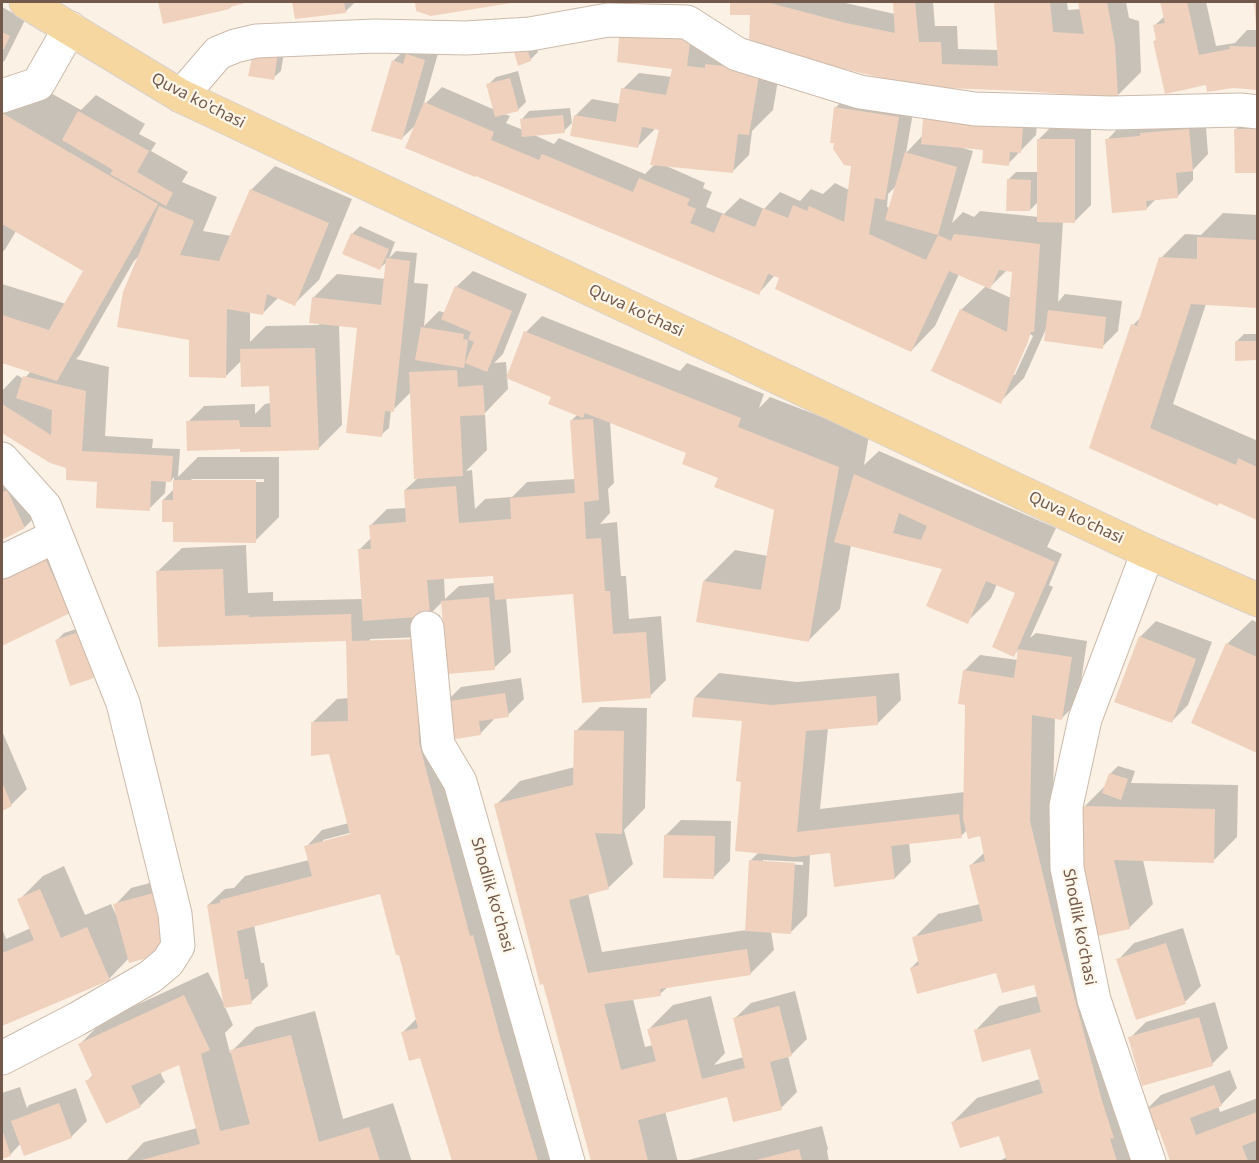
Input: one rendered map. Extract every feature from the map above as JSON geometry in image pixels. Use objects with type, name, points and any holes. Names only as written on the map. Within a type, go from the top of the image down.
[{"type":"main road","name":"Quva ko'chasi","points":[[26,2],[181,96],[1148,552],[1257,600]]},
{"type":"street","points":[[181,96],[218,53],[256,41],[375,36],[466,38],[530,34],[608,20],[689,12],[737,54],[860,92],[975,109],[1112,113],[1240,110],[1257,112]]},
{"type":"street","points":[[2,96],[38,84],[69,28]]},
{"type":"street","points":[[2,459],[45,507],[123,703],[175,914],[178,946],[168,962],[150,977],[2,1058]]},
{"type":"street","points":[[2,562],[56,536]]},
{"type":"street","name":"Shodlik koʻchasi","points":[[1148,552],[1085,719],[1066,806],[1067,868],[1094,1000],[1149,1161]]},
{"type":"street","name":"Shodlik koʻchasi","points":[[427,628],[438,745],[459,782],[568,1161]]},
{"type":"building","points":[[158,2],[249,2],[230,7],[230,9],[163,24]]},
{"type":"building","points":[[292,2],[344,2],[346,13],[295,19]]},
{"type":"building","points":[[415,2],[511,3],[431,16],[416,11]]},
{"type":"building","points":[[730,2],[766,2],[895,33],[893,2],[915,2],[919,42],[941,42],[942,64],[998,66],[994,2],[1050,2],[1053,32],[1084,34],[1078,2],[1107,2],[1115,45],[1118,98],[920,87],[836,67],[749,42],[750,15],[730,15]]},
{"type":"building","points":[[1160,2],[1187,2],[1199,55],[1230,49],[1229,46],[1257,47],[1257,90],[1233,88],[1207,92],[1206,85],[1165,94],[1153,41],[1156,40],[1153,25],[1165,23]]},
{"type":"building","points":[[1254,2],[1257,2],[1257,25],[1256,25]]},
{"type":"building","points":[[620,27],[691,35],[687,66],[705,68],[705,64],[760,70],[749,135],[738,134],[733,173],[650,165],[659,130],[642,127],[638,148],[570,136],[574,115],[616,122],[621,88],[666,95],[672,69],[617,62]]},
{"type":"building","points":[[2,32],[10,36],[2,53]]},
{"type":"building","points":[[527,48],[531,61],[518,66],[514,52]]},
{"type":"building","points":[[278,52],[274,80],[248,76],[252,58]]},
{"type":"building","points":[[406,54],[425,60],[402,140],[371,131],[392,60],[403,64]]},
{"type":"building","points":[[510,78],[519,111],[495,117],[486,84]]},
{"type":"building","points":[[424,102],[494,132],[491,140],[539,160],[542,154],[633,192],[639,178],[690,199],[687,205],[696,209],[690,223],[714,233],[722,214],[755,227],[763,208],[788,218],[793,205],[807,211],[809,206],[844,222],[851,166],[844,165],[833,149],[834,143],[830,143],[834,107],[899,117],[885,200],[875,198],[869,234],[926,260],[938,235],[951,241],[954,234],[1040,244],[1034,332],[1031,332],[1001,404],[931,371],[960,309],[1007,332],[1012,272],[999,270],[990,289],[949,271],[911,352],[775,289],[779,278],[768,274],[759,295],[405,148]]},
{"type":"building","points":[[78,111],[149,151],[137,172],[173,193],[166,206],[110,174],[113,170],[62,140]]},
{"type":"building","points":[[2,113],[158,204],[57,381],[2,363],[2,315],[49,330],[83,271],[2,224]]},
{"type":"building","points":[[563,115],[565,133],[522,137],[520,119]]},
{"type":"building","points":[[923,119],[1023,128],[1021,153],[1010,152],[1009,166],[982,163],[983,150],[921,144]]},
{"type":"building","points":[[1189,129],[1193,171],[1176,173],[1178,198],[1146,201],[1147,210],[1112,213],[1105,139],[1140,136],[1140,133]]},
{"type":"building","points":[[1234,129],[1257,129],[1257,173],[1235,173]]},
{"type":"building","points":[[1037,139],[1075,139],[1075,223],[1037,222]]},
{"type":"building","points":[[905,152],[957,167],[938,235],[885,220]]},
{"type":"building","points":[[1007,179],[1031,180],[1030,211],[1006,211]]},
{"type":"building","points":[[250,189],[329,223],[295,306],[267,294],[263,315],[227,309],[226,378],[189,377],[189,340],[117,327],[123,292],[159,206],[194,221],[180,255],[219,261]]},
{"type":"building","points":[[351,233],[389,249],[380,270],[342,254]]},
{"type":"building","points":[[1197,237],[1257,240],[1257,308],[1191,304],[1150,428],[1236,465],[1238,458],[1257,467],[1257,520],[1219,503],[1218,506],[1089,448],[1131,324],[1137,326],[1159,257],[1197,259]]},
{"type":"building","points":[[386,258],[410,261],[394,412],[385,411],[382,437],[346,433],[357,328],[309,323],[312,297],[381,305]]},
{"type":"building","points":[[455,286],[512,311],[487,372],[465,363],[474,342],[468,339],[471,332],[441,319]]},
{"type":"building","points":[[1048,310],[1106,317],[1103,349],[1044,341]]},
{"type":"building","points":[[421,327],[464,334],[463,339],[468,340],[464,368],[415,360]]},
{"type":"building","points":[[524,331],[741,418],[738,427],[839,467],[809,642],[696,622],[703,581],[761,590],[774,510],[714,487],[718,478],[682,464],[686,453],[585,413],[583,418],[548,404],[551,397],[506,378]]},
{"type":"building","points":[[1235,341],[1257,341],[1257,360],[1235,361]]},
{"type":"building","points":[[315,348],[319,450],[187,451],[186,421],[239,420],[240,427],[271,427],[269,386],[241,387],[240,349]]},
{"type":"building","points":[[457,370],[458,387],[483,385],[485,415],[460,416],[463,476],[414,479],[409,372]]},
{"type":"building","points":[[23,376],[86,391],[82,451],[173,456],[171,482],[151,481],[150,511],[96,508],[97,482],[66,480],[66,468],[50,463],[2,433],[2,404],[51,435],[52,410],[16,398]]},
{"type":"building","points":[[593,419],[599,500],[584,502],[586,539],[601,538],[605,591],[610,591],[613,634],[646,632],[651,698],[582,703],[573,594],[495,600],[493,576],[427,580],[430,616],[363,621],[358,549],[371,549],[369,525],[406,522],[404,490],[456,486],[459,523],[511,519],[510,498],[575,493],[570,420]]},
{"type":"building","points":[[854,474],[1055,562],[1014,657],[992,647],[1015,593],[986,581],[968,624],[926,606],[942,569],[834,542]],"holes":[[[899,513],[927,526],[921,540],[893,533]]]},
{"type":"building","points":[[173,480],[256,480],[256,543],[173,542],[173,522],[162,522],[162,500],[173,500]]},
{"type":"building","points":[[7,490],[25,528],[2,540],[2,493]]},
{"type":"building","points":[[45,558],[70,613],[2,646],[2,579]]},
{"type":"building","points":[[223,569],[225,616],[351,614],[352,641],[416,639],[419,743],[470,936],[473,935],[500,1036],[538,1161],[452,1161],[420,1058],[409,1061],[401,1032],[418,1028],[380,894],[237,931],[245,979],[248,979],[252,1004],[224,1008],[207,905],[312,876],[304,846],[350,834],[329,754],[311,756],[311,722],[348,721],[346,641],[158,647],[156,571]]},
{"type":"building","points":[[489,597],[495,670],[447,674],[441,601]]},
{"type":"building","points":[[79,632],[94,678],[70,686],[55,640]]},
{"type":"building","points":[[1139,636],[1196,659],[1172,723],[1114,702]]},
{"type":"building","points":[[1226,643],[1257,657],[1257,753],[1191,723]]},
{"type":"building","points":[[1018,649],[1072,657],[1062,720],[1032,715],[1030,821],[1056,929],[1114,1138],[1110,1139],[1117,1161],[1007,1161],[999,1136],[960,1148],[951,1122],[1043,1093],[1030,1049],[982,1062],[974,1030],[1041,1012],[1034,985],[1002,993],[996,973],[917,994],[910,968],[919,965],[912,937],[983,921],[969,865],[985,861],[980,836],[968,839],[963,819],[965,705],[958,704],[963,670],[1014,678]]},
{"type":"building","points":[[505,693],[509,717],[479,721],[481,735],[449,740],[443,702]]},
{"type":"building","points":[[876,696],[878,725],[806,731],[797,832],[959,814],[962,838],[891,846],[895,879],[834,887],[830,853],[794,857],[735,851],[741,782],[736,781],[742,721],[692,717],[694,697],[772,705]]},
{"type":"building","points":[[574,730],[624,731],[622,834],[595,833],[609,889],[569,900],[588,973],[747,949],[751,975],[660,989],[661,996],[604,1004],[621,1070],[656,1061],[647,1029],[687,1019],[702,1079],[745,1068],[733,1018],[779,1006],[792,1056],[770,1062],[782,1110],[733,1122],[727,1097],[638,1120],[648,1161],[591,1161],[543,984],[540,985],[494,804],[573,785]]},
{"type":"building","points":[[1109,773],[1128,779],[1121,800],[1102,793]]},
{"type":"building","points":[[2,782],[12,806],[2,811]]},
{"type":"building","points":[[1082,806],[1215,809],[1214,863],[1114,860],[1130,929],[1098,936],[1079,852]]},
{"type":"building","points":[[664,835],[715,836],[714,879],[663,878]]},
{"type":"building","points":[[749,860],[795,863],[791,934],[745,931]]},
{"type":"building","points":[[40,889],[61,938],[87,927],[110,980],[2,1026],[2,953],[34,940],[17,899]]},
{"type":"building","points":[[157,892],[172,951],[129,963],[113,904]]},
{"type":"building","points":[[1166,943],[1186,1004],[1136,1020],[1116,959]]},
{"type":"building","points":[[184,995],[210,1050],[201,1054],[220,1131],[250,1124],[230,1050],[291,1035],[319,1142],[369,1127],[380,1161],[138,1161],[200,1144],[179,1065],[131,1086],[141,1107],[106,1124],[85,1081],[93,1077],[78,1044]]},
{"type":"building","points":[[1199,1017],[1213,1066],[1142,1086],[1128,1037]]},
{"type":"building","points":[[1214,1085],[1222,1106],[1190,1118],[1196,1135],[1257,1112],[1257,1140],[1242,1146],[1248,1161],[1170,1161],[1159,1130],[1152,1132],[1143,1111]]},
{"type":"building","points":[[59,1103],[72,1138],[24,1156],[11,1121]]},
{"type":"building","points":[[2,1129],[11,1156],[2,1159]]},
{"type":"building","points":[[799,1149],[802,1161],[752,1161]]}]
